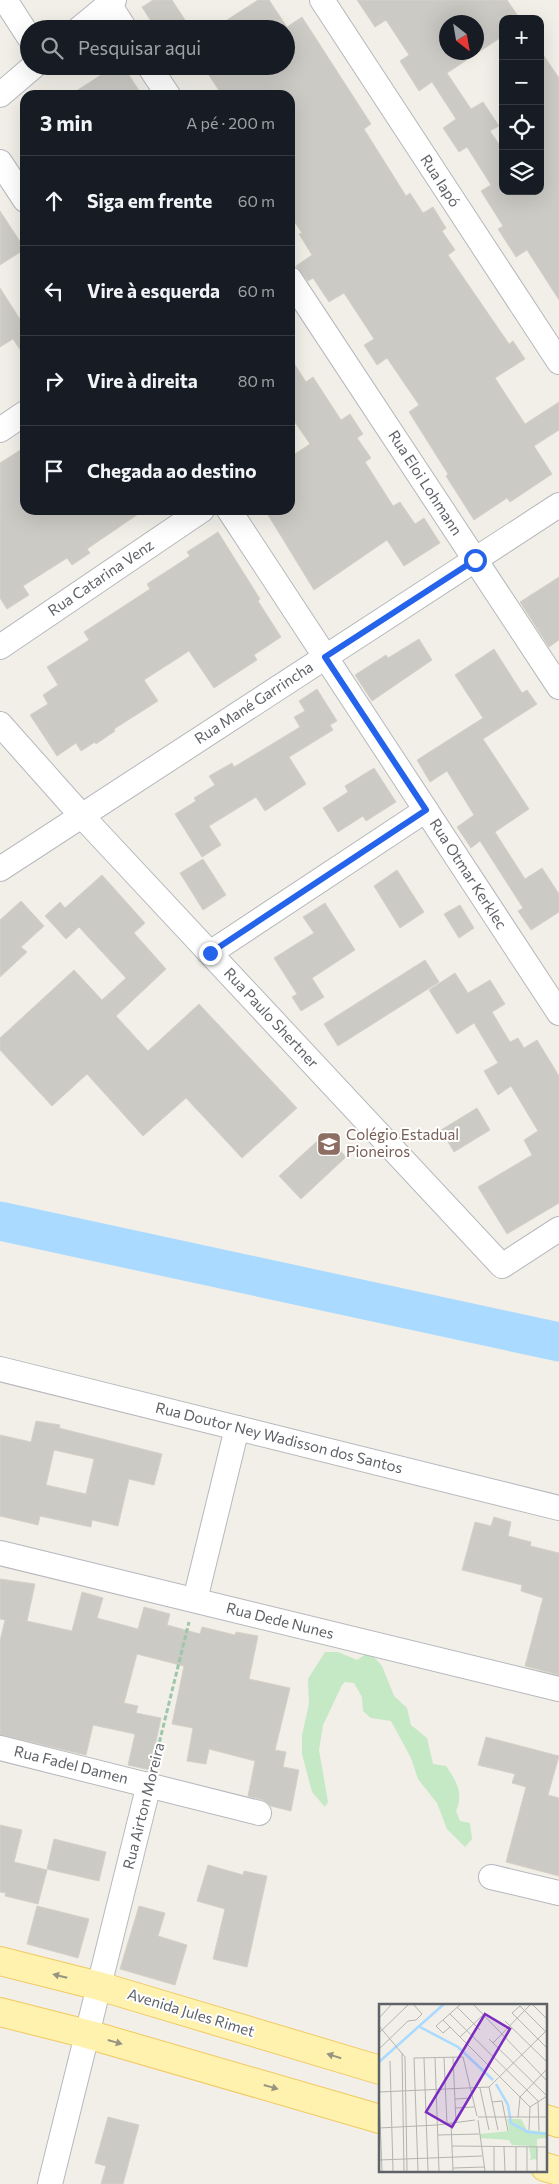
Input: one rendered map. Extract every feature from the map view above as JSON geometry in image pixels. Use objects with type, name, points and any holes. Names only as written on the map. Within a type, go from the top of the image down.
[{"type":"main road","name":"Avenida Jules Rimet","points":[[0,1962],[99,1986],[379,2070]]},
{"type":"main road","points":[[0,2012],[87,2034],[379,2119]]},
{"type":"main road","points":[[546,2119],[559,2123]]},
{"type":"main road","points":[[546,2167],[559,2171]]},
{"type":"street","points":[[4,0],[20,24]]},
{"type":"street","name":"Rua Iapó","points":[[322,0],[559,362]]},
{"type":"street","points":[[90,20],[111,2],[120,20]]},
{"type":"street","points":[[0,95],[23,75]]},
{"type":"street","points":[[155,75],[165,90]]},
{"type":"street","points":[[0,162],[20,192]]},
{"type":"street","name":"Rua Eloi Lohmann","points":[[295,287],[559,687]]},
{"type":"street","points":[[0,430],[20,416]]},
{"type":"street","name":"Rua Mané Garrincha","points":[[0,869],[559,505]]},
{"type":"street","name":"Rua Catarina Venz","points":[[0,647],[195,515]]},
{"type":"street","name":"Rua Otmar Kerklec","points":[[232,515],[559,1013]]},
{"type":"street","name":"Rua Paulo Shertner","points":[[0,724],[81,815],[502,1266],[559,1229]]},
{"type":"street","points":[[210,953],[426,810]]},
{"type":"street","name":"Rua Doutor Ney Wadisson dos Santos","points":[[0,1369],[559,1508]]},
{"type":"street","points":[[194,1600],[237,1428]]},
{"type":"street","name":"Rua Dede Nunes","points":[[0,1552],[559,1689]]},
{"type":"street","name":"Rua Fadel Damen","points":[[0,1748],[259,1813]]},
{"type":"street","name":"Rua Airton Moreira","points":[[50,2184],[149,1784]]},
{"type":"street","points":[[490,1877],[559,1893]]},
{"type":"path","name":"Rua Airton Moreira","points":[[149,1784],[194,1600]]},
{"type":"green space","points":[[325,1652],[338,1652],[357,1660],[366,1654],[372,1655],[382,1666],[394,1696],[407,1708],[411,1725],[427,1738],[433,1764],[446,1766],[456,1782],[459,1799],[456,1811],[460,1821],[470,1823],[472,1839],[465,1847],[447,1829],[437,1803],[418,1779],[411,1758],[391,1721],[371,1718],[363,1711],[362,1697],[354,1683],[345,1682],[342,1685],[323,1725],[319,1750],[328,1802],[325,1807],[312,1792],[302,1754],[302,1735],[309,1704],[308,1679]]},
{"type":"building","points":[[153,0],[172,0],[185,20],[150,20],[142,7]]},
{"type":"building","points":[[258,0],[269,0],[282,20],[227,20]]},
{"type":"building","points":[[357,0],[507,0],[517,15],[499,15],[499,39],[484,49],[484,15],[439,15],[439,60],[467,60],[447,73],[471,109],[483,102],[499,126],[490,131],[499,144],[499,195],[544,195],[544,56],[559,78],[559,300],[527,250],[516,257],[498,229],[503,226],[481,191],[491,185],[467,147],[459,152],[443,128],[456,119],[432,82],[419,91],[400,61],[409,55],[386,20],[375,27]]},
{"type":"building","points":[[302,17],[371,124],[364,129],[406,196],[410,193],[423,213],[433,207],[446,228],[442,231],[455,250],[448,255],[509,344],[513,341],[525,359],[495,378],[525,424],[559,402],[559,430],[534,446],[552,474],[510,502],[507,498],[474,520],[409,412],[419,405],[387,358],[377,365],[364,345],[374,339],[344,293],[329,302],[313,278],[308,281],[296,266],[312,255],[299,234],[302,233],[295,222],[295,90],[219,90],[209,75],[295,75],[295,22]]},
{"type":"building","points":[[101,75],[129,75],[139,90],[78,90]]},
{"type":"building","points":[[0,211],[20,241],[20,252],[0,265]]},
{"type":"building","points":[[0,288],[20,319],[20,350],[13,339],[0,347]]},
{"type":"building","points":[[295,365],[306,382],[313,377],[341,420],[350,414],[363,434],[357,438],[371,458],[365,462],[393,506],[400,502],[415,524],[424,518],[440,543],[404,566],[387,540],[314,590],[268,515],[295,515],[295,454],[310,444],[295,422]]},
{"type":"building","points":[[20,450],[20,515],[137,515],[87,549],[90,553],[72,565],[67,558],[23,586],[29,595],[7,609],[0,598],[0,463]]},
{"type":"building","points":[[218,532],[260,599],[258,601],[281,637],[254,655],[257,660],[214,688],[189,651],[144,680],[158,701],[114,729],[115,731],[96,744],[95,742],[81,751],[76,743],[57,756],[30,715],[48,704],[43,695],[58,685],[47,667],[89,640],[84,632],[150,589],[147,584],[190,556],[187,552]]},
{"type":"building","points":[[559,577],[559,640],[549,647],[520,602]]},
{"type":"building","points":[[419,639],[432,660],[372,701],[355,675],[386,655],[388,658]]},
{"type":"building","points":[[494,649],[522,693],[527,690],[537,704],[483,739],[529,809],[495,832],[525,879],[542,868],[559,894],[559,912],[531,930],[518,911],[523,908],[480,841],[471,848],[457,827],[474,815],[447,771],[430,782],[417,760],[483,718],[455,675]]},
{"type":"building","points":[[317,689],[337,721],[330,725],[333,730],[289,757],[306,784],[265,811],[256,797],[209,826],[221,845],[202,857],[175,814],[196,801],[194,798],[215,785],[209,776],[232,763],[234,767],[300,727],[294,717],[305,711],[299,701]]},
{"type":"building","points":[[374,768],[396,802],[366,821],[363,816],[338,832],[323,808],[348,792],[345,786]]},
{"type":"building","points":[[203,859],[226,895],[203,910],[180,873]]},
{"type":"building","points":[[397,870],[424,912],[400,928],[374,886]]},
{"type":"building","points":[[102,875],[145,923],[134,933],[166,969],[116,1016],[148,1051],[199,1004],[297,1108],[242,1158],[186,1098],[143,1136],[87,1074],[52,1106],[0,1050],[0,1038],[74,970],[102,1000],[126,978],[79,927],[66,939],[45,916],[60,902],[65,908]]},
{"type":"building","points":[[21,901],[44,926],[21,947],[27,952],[0,977],[0,920]]},
{"type":"building","points":[[325,903],[355,950],[312,978],[324,997],[301,1011],[292,997],[297,994],[274,958],[314,933],[303,917]]},
{"type":"building","points":[[460,905],[474,928],[459,938],[444,914]]},
{"type":"building","points":[[425,960],[439,982],[338,1046],[324,1024]]},
{"type":"building","points":[[455,973],[468,993],[490,980],[505,1004],[492,1012],[510,1042],[518,1038],[524,1048],[537,1040],[559,1076],[559,1203],[507,1234],[478,1187],[532,1155],[524,1140],[538,1131],[511,1086],[498,1095],[484,1071],[498,1063],[474,1023],[457,1034],[429,990]]},
{"type":"building","points":[[477,1108],[490,1130],[454,1152],[441,1130]]},
{"type":"building","points":[[325,1134],[346,1157],[301,1199],[279,1176]]},
{"type":"building","points":[[36,1421],[60,1425],[59,1428],[162,1454],[154,1485],[129,1479],[118,1526],[92,1520],[91,1527],[40,1516],[38,1525],[0,1516],[0,1435],[31,1442]],"holes":[[[54,1450],[94,1459],[86,1494],[46,1485]]]},
{"type":"building","points":[[494,1517],[511,1522],[508,1536],[531,1542],[530,1546],[559,1553],[559,1675],[525,1666],[543,1598],[521,1591],[522,1585],[462,1570],[475,1522],[491,1526]]},
{"type":"building","points":[[0,1579],[35,1584],[27,1621],[72,1631],[82,1592],[103,1598],[97,1618],[138,1629],[144,1607],[170,1614],[167,1625],[200,1634],[202,1627],[235,1635],[236,1632],[258,1636],[249,1679],[290,1688],[275,1750],[286,1752],[283,1767],[299,1770],[291,1811],[271,1806],[263,1800],[248,1796],[255,1761],[209,1749],[206,1764],[187,1761],[193,1728],[172,1724],[184,1666],[137,1654],[124,1703],[138,1706],[136,1713],[161,1718],[150,1770],[128,1765],[135,1734],[93,1725],[86,1755],[0,1735],[0,1641],[5,1620],[0,1619]]},
{"type":"building","points":[[486,1737],[559,1756],[548,1795],[559,1798],[559,1876],[506,1862],[526,1787],[512,1783],[515,1774],[478,1765]]},
{"type":"building","points":[[0,1825],[22,1830],[14,1862],[47,1870],[38,1904],[5,1896],[6,1893],[0,1892]]},
{"type":"building","points":[[54,1839],[106,1852],[99,1881],[47,1869]]},
{"type":"building","points":[[208,1865],[243,1875],[244,1871],[267,1876],[247,1967],[213,1959],[225,1909],[197,1901]]},
{"type":"building","points":[[37,1906],[89,1919],[78,1958],[27,1944]]},
{"type":"building","points":[[139,1906],[165,1913],[158,1936],[187,1945],[175,1985],[120,1969]]},
{"type":"building","points":[[108,2117],[139,2125],[123,2184],[101,2184],[106,2166],[95,2163]]},
{"type":"waterway","points":[[0,1221],[559,1342]]},
{"type":"place","name":"Colégio Estadual Pioneiros","points":[[329,1144]]},
{"type":"route","points":[[210,953],[426,810],[325,657],[475,560]]}]
